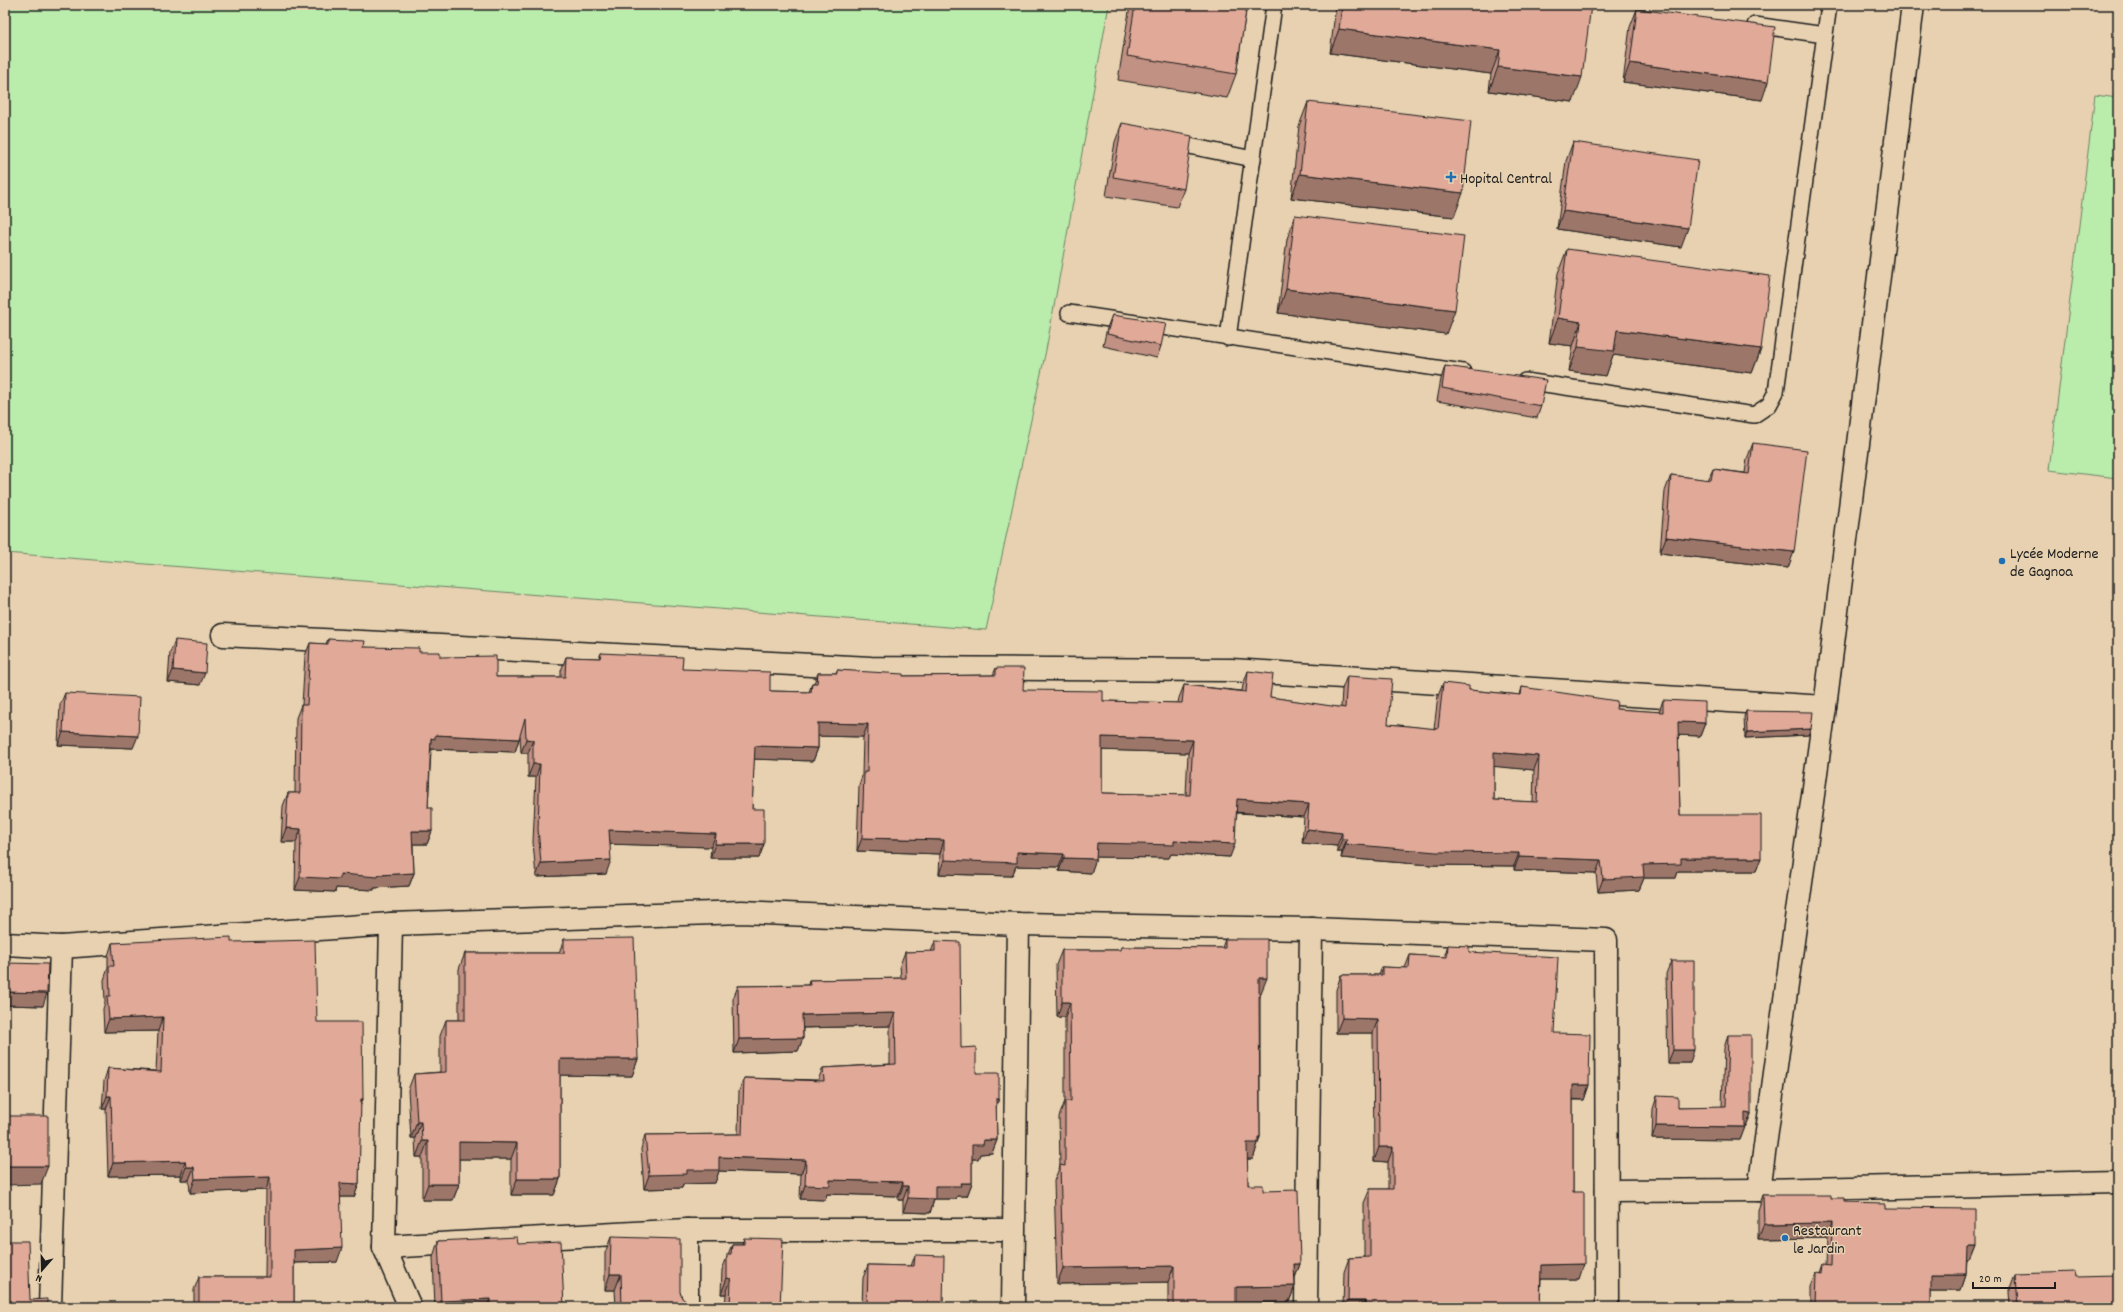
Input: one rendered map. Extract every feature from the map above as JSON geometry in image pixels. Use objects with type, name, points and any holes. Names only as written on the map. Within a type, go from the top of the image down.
[{"type":"street","points":[[1759,1190],[1825,708],[1913,5]]},
{"type":"street","points":[[223,635],[871,668],[1231,670],[1825,708]]},
{"type":"street","points":[[5,944],[61,948],[391,924],[742,912],[1018,924],[1311,929],[1606,940],[1607,1307]]},
{"type":"street","points":[[391,924],[384,1247],[410,1307]]},
{"type":"street","points":[[1012,1307],[1012,1230],[1018,924]]},
{"type":"street","points":[[1306,1307],[1311,929]]},
{"type":"street","points":[[50,1307],[61,948]]},
{"type":"street","points":[[1607,1191],[1759,1190],[2118,1182]]},
{"type":"street","points":[[384,1247],[686,1230],[1012,1230]]},
{"type":"street","points":[[686,1230],[687,1307]]},
{"type":"lane","points":[[1228,338],[1274,5]]},
{"type":"lane","points":[[1511,379],[1754,415],[1769,405],[1776,392],[1829,5]]},
{"type":"lane","points":[[1746,24],[1825,34]]},
{"type":"lane","points":[[1158,140],[1253,159]]},
{"type":"lane","points":[[1069,313],[1479,375]]},
{"type":"green space","points":[[5,5],[1109,5],[1046,350],[986,630],[5,553]]},
{"type":"green space","points":[[2095,95],[2118,98],[2118,478],[2049,470]]},
{"type":"building","points":[[1135,5],[1247,5],[1236,74],[1127,56]]},
{"type":"building","points":[[1342,5],[1591,5],[1582,77],[1498,67],[1500,50],[1339,29]]},
{"type":"building","points":[[1637,9],[1775,27],[1768,82],[1630,63]]},
{"type":"building","points":[[1308,102],[1471,121],[1463,193],[1300,174]]},
{"type":"building","points":[[1122,123],[1192,136],[1184,189],[1113,177]]},
{"type":"building","points":[[1573,142],[1698,160],[1688,228],[1563,211]]},
{"type":"building","points":[[1295,215],[1464,236],[1455,310],[1286,289]]},
{"type":"building","points":[[1567,249],[1770,276],[1761,349],[1617,330],[1614,351],[1578,347],[1581,322],[1558,318]]},
{"type":"building","points":[[1112,315],[1166,323],[1161,346],[1107,334]]},
{"type":"building","points":[[1445,366],[1546,380],[1541,406],[1442,388]]},
{"type":"building","points":[[1753,443],[1807,450],[1794,552],[1666,537],[1671,475],[1711,480],[1713,469],[1749,474]]},
{"type":"building","points":[[328,639],[365,641],[364,647],[419,648],[419,652],[440,652],[440,657],[496,656],[496,677],[565,677],[566,657],[600,658],[601,653],[683,657],[682,669],[770,672],[770,691],[811,692],[812,683],[817,683],[818,673],[837,673],[837,670],[903,674],[903,676],[996,675],[996,668],[1024,668],[1023,690],[1103,691],[1103,701],[1182,703],[1184,685],[1246,692],[1248,671],[1273,674],[1270,697],[1345,708],[1347,676],[1392,679],[1388,724],[1438,729],[1443,683],[1469,686],[1469,690],[1521,695],[1522,687],[1617,701],[1616,709],[1663,712],[1663,700],[1705,702],[1705,723],[1678,722],[1680,815],[1761,815],[1761,858],[1681,858],[1681,864],[1643,865],[1644,877],[1603,879],[1601,860],[1519,857],[1519,853],[1436,852],[1346,844],[1347,839],[1342,839],[1342,833],[1307,829],[1309,804],[1237,799],[1235,844],[1174,841],[1174,845],[1097,843],[1096,859],[1064,858],[1064,854],[1017,852],[1017,863],[944,860],[944,840],[862,838],[864,772],[867,772],[868,724],[818,723],[818,748],[755,746],[752,809],[764,809],[764,844],[715,844],[716,834],[609,830],[611,860],[541,863],[538,829],[540,764],[533,764],[533,740],[526,739],[525,718],[519,739],[435,735],[435,739],[431,738],[428,808],[432,808],[432,831],[412,831],[414,873],[379,875],[378,877],[340,874],[340,879],[300,877],[301,829],[286,828],[288,793],[300,793],[301,705],[307,705],[310,643],[328,644]],"holes":[[[1102,737],[1193,740],[1190,795],[1102,793]],[[1494,752],[1539,756],[1537,802],[1494,800]]]},
{"type":"building","points":[[175,640],[207,643],[205,673],[173,670]]},
{"type":"building","points":[[65,693],[140,697],[138,736],[63,732]]},
{"type":"building","points":[[1746,711],[1813,712],[1811,729],[1747,732]]},
{"type":"building","points":[[231,937],[231,942],[315,940],[317,1022],[362,1022],[363,1099],[361,1099],[359,1184],[340,1183],[342,1248],[294,1250],[294,1307],[199,1307],[199,1277],[270,1277],[270,1177],[195,1179],[194,1167],[186,1167],[185,1161],[113,1163],[111,1096],[107,1096],[108,1068],[161,1072],[163,1017],[109,1019],[107,996],[110,996],[109,966],[114,966],[112,943]]},
{"type":"building","points":[[634,938],[638,1059],[560,1059],[560,1179],[517,1179],[517,1143],[459,1142],[459,1184],[428,1184],[428,1141],[422,1141],[421,1122],[417,1122],[414,1074],[446,1072],[446,1020],[465,1020],[465,953],[564,953],[564,939]]},
{"type":"building","points":[[1225,939],[1267,939],[1267,978],[1259,978],[1260,1137],[1258,1137],[1258,1143],[1247,1143],[1248,1185],[1263,1185],[1263,1191],[1298,1190],[1300,1264],[1294,1264],[1295,1286],[1236,1287],[1236,1307],[1174,1307],[1174,1266],[1063,1268],[1060,1165],[1065,1166],[1065,1101],[1071,1101],[1070,1002],[1062,1002],[1062,950],[1121,950],[1121,947],[1225,948]]},
{"type":"building","points":[[935,941],[960,942],[961,1048],[976,1047],[976,1073],[999,1073],[999,1099],[996,1099],[997,1140],[984,1140],[983,1145],[972,1145],[972,1183],[960,1183],[961,1186],[935,1186],[935,1199],[908,1198],[908,1186],[903,1186],[903,1182],[830,1180],[830,1186],[805,1185],[806,1160],[719,1157],[719,1170],[687,1170],[687,1174],[649,1175],[645,1135],[742,1134],[744,1078],[824,1081],[823,1068],[896,1064],[895,1013],[802,1015],[803,1038],[739,1039],[738,986],[810,985],[809,980],[906,978],[905,952],[935,951]]},
{"type":"building","points":[[1448,945],[1469,946],[1469,952],[1558,957],[1554,1033],[1590,1034],[1589,1085],[1573,1085],[1573,1192],[1584,1192],[1584,1264],[1541,1265],[1540,1307],[1366,1307],[1366,1301],[1348,1301],[1349,1258],[1370,1257],[1370,1189],[1393,1189],[1393,1147],[1379,1147],[1378,1019],[1342,1018],[1341,975],[1382,975],[1382,967],[1409,968],[1410,955],[1447,957]]},
{"type":"building","points":[[1671,961],[1694,961],[1694,1050],[1673,1050]]},
{"type":"building","points":[[7,963],[48,964],[47,993],[7,992]]},
{"type":"building","points":[[1728,1035],[1751,1035],[1751,1114],[1745,1113],[1745,1127],[1656,1126],[1657,1096],[1678,1097],[1678,1107],[1726,1106]]},
{"type":"building","points":[[5,1116],[48,1116],[48,1166],[5,1166]]},
{"type":"building","points":[[1763,1195],[1831,1195],[1831,1198],[1844,1198],[1844,1202],[1885,1203],[1885,1207],[1975,1208],[1975,1247],[1967,1247],[1966,1275],[1931,1275],[1931,1307],[1816,1307],[1817,1272],[1822,1273],[1823,1264],[1831,1265],[1832,1223],[1764,1224]]},
{"type":"building","points":[[517,1237],[518,1244],[561,1242],[564,1307],[490,1307],[490,1299],[441,1301],[438,1241]]},
{"type":"building","points":[[611,1237],[680,1239],[680,1292],[682,1298],[688,1303],[689,1307],[622,1307],[621,1274],[610,1274]]},
{"type":"building","points":[[744,1238],[783,1239],[780,1307],[730,1307],[731,1279],[727,1278],[727,1254],[731,1254],[732,1244],[744,1244]]},
{"type":"building","points":[[5,1241],[28,1241],[30,1300],[47,1299],[47,1307],[5,1307]]},
{"type":"building","points":[[915,1255],[944,1256],[943,1307],[867,1307],[868,1265],[914,1266]]},
{"type":"building","points":[[2075,1271],[2076,1277],[2118,1276],[2118,1307],[2016,1307],[2014,1273]]},
{"type":"place","name":"Hopital Central","points":[[1451,177]]},
{"type":"place","name":"Lycée Moderne de Gagnoa","points":[[2002,561]]},
{"type":"place","name":"Restaurant le Jardin","points":[[1785,1238]]}]
